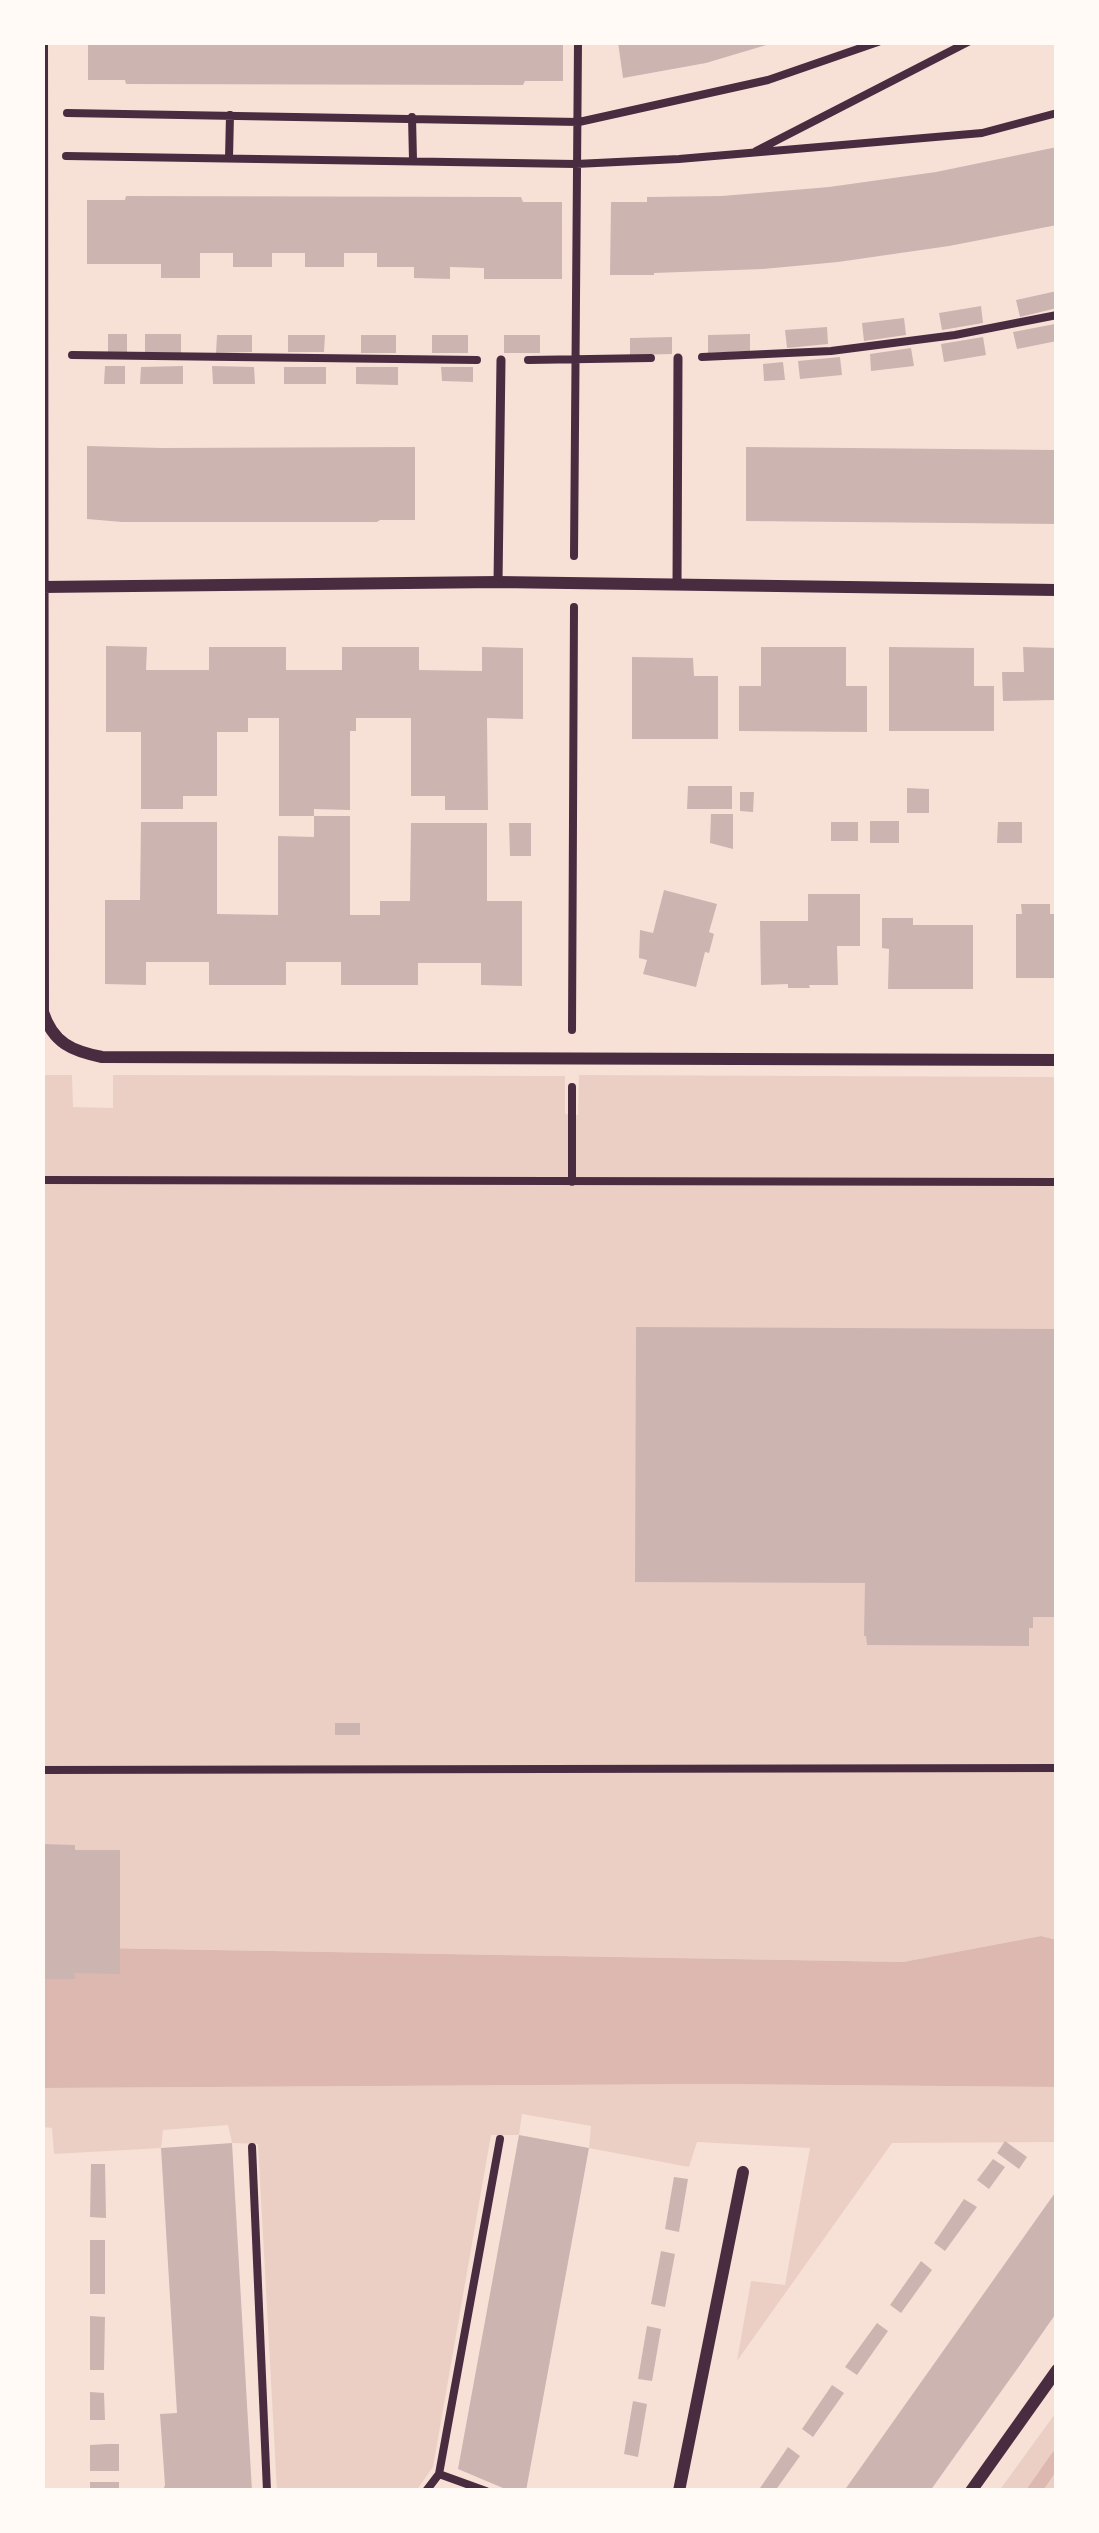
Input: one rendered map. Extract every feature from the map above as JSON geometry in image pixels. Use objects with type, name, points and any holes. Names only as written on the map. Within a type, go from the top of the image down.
[{"type":"street","points":[[42,42],[43,1012],[59,1042],[102,1057],[1057,1060]]},
{"type":"street","points":[[42,587],[498,582],[1057,590]]},
{"type":"street","points":[[679,2491],[743,2172]]},
{"type":"street","points":[[971,2491],[1057,2370]]},
{"type":"lane","points":[[677,585],[678,358]]},
{"type":"lane","points":[[498,582],[501,360]]},
{"type":"path","points":[[42,113],[578,122],[768,80],[878,42]]},
{"type":"path","points":[[751,153],[968,42]]},
{"type":"path","points":[[42,156],[576,164],[982,133],[1057,113]]},
{"type":"path","points":[[229,158],[230,116]]},
{"type":"path","points":[[412,117],[412,160]]},
{"type":"path","points":[[42,355],[678,358],[831,351],[956,335],[1057,314]]},
{"type":"path","points":[[42,1180],[1057,1182]]},
{"type":"path","points":[[42,1770],[1057,1768]]},
{"type":"path","points":[[426,2491],[439,2474],[500,2139]]},
{"type":"path","points":[[252,2147],[267,2491]]},
{"type":"path","points":[[439,2474],[486,2491]]},
{"type":"shaded area","points":[[42,1075],[72,1075],[73,1107],[113,1108],[113,1075],[565,1076],[565,1114],[578,1115],[579,1075],[1057,1077],[1057,1940],[1041,1936],[903,1962],[42,1947]]},
{"type":"shaded area","points":[[1041,1936],[1057,1940],[1057,2087],[42,2088],[42,1947],[903,1962]]},
{"type":"shaded area","points":[[1057,2087],[1057,2142],[892,2143],[737,2361],[751,2281],[785,2285],[810,2148],[697,2142],[689,2167],[589,2148],[591,2126],[522,2114],[519,2135],[491,2135],[433,2467],[416,2491],[277,2491],[258,2144],[232,2143],[228,2125],[163,2130],[161,2148],[54,2154],[52,2128],[42,2127],[42,2088]]},
{"type":"shaded area","points":[[1057,2411],[1057,2491],[999,2491]]},
{"type":"building","points":[[88,42],[563,42],[563,81],[525,81],[523,85],[126,84],[125,80],[88,80]]},
{"type":"building","points":[[618,42],[773,43],[706,63],[623,78]]},
{"type":"building","points":[[1057,147],[1057,225],[838,262],[610,275],[611,202],[829,187],[936,172]]},
{"type":"building","points":[[126,196],[521,197],[523,202],[562,202],[562,279],[484,279],[484,268],[450,267],[450,279],[414,278],[414,267],[377,267],[377,253],[344,253],[344,267],[305,267],[305,253],[272,253],[272,267],[233,267],[233,253],[200,253],[200,278],[161,278],[161,264],[87,264],[87,200],[125,200]]},
{"type":"building","points":[[1057,291],[1057,308],[1020,317],[1016,300]]},
{"type":"building","points":[[981,306],[983,323],[942,330],[939,313]]},
{"type":"building","points":[[904,318],[906,335],[864,341],[862,323]]},
{"type":"building","points":[[1055,324],[1057,341],[1017,349],[1013,332]]},
{"type":"building","points":[[827,327],[828,344],[787,348],[785,330]]},
{"type":"building","points":[[108,334],[127,334],[127,352],[108,352]]},
{"type":"building","points":[[145,334],[181,334],[181,353],[145,352]]},
{"type":"building","points":[[750,334],[750,351],[708,353],[708,335]]},
{"type":"building","points":[[217,335],[252,335],[252,352],[216,353]]},
{"type":"building","points":[[288,335],[325,335],[324,352],[288,352]]},
{"type":"building","points":[[361,335],[396,335],[396,353],[361,353]]},
{"type":"building","points":[[432,335],[468,335],[468,353],[432,353]]},
{"type":"building","points":[[504,335],[540,335],[540,353],[504,353]]},
{"type":"building","points":[[672,337],[672,354],[630,355],[630,338]]},
{"type":"building","points":[[983,337],[986,355],[944,362],[941,344]]},
{"type":"building","points":[[911,348],[914,366],[871,371],[870,354]]},
{"type":"building","points":[[840,357],[842,375],[800,379],[798,361]]},
{"type":"building","points":[[783,362],[785,380],[764,381],[763,364]]},
{"type":"building","points":[[105,366],[125,366],[125,384],[104,384]]},
{"type":"building","points":[[183,366],[183,384],[140,384],[141,367]]},
{"type":"building","points":[[212,366],[254,367],[255,384],[213,384]]},
{"type":"building","points":[[284,367],[326,367],[326,384],[284,384]]},
{"type":"building","points":[[356,367],[398,367],[398,385],[356,384]]},
{"type":"building","points":[[441,367],[473,367],[473,382],[442,381]]},
{"type":"building","points":[[87,446],[415,447],[415,520],[87,519]]},
{"type":"building","points":[[746,447],[1057,450],[1057,524],[746,521]]},
{"type":"building","points":[[106,646],[147,647],[146,670],[209,670],[209,647],[286,647],[286,670],[342,670],[342,647],[419,647],[419,670],[482,671],[482,647],[523,648],[523,719],[487,718],[488,810],[445,810],[445,796],[411,796],[411,718],[356,718],[356,731],[350,731],[350,810],[314,809],[314,816],[279,816],[279,718],[248,718],[248,732],[217,732],[217,796],[183,796],[183,809],[141,809],[141,732],[106,732]]},
{"type":"building","points":[[761,647],[846,647],[846,686],[867,686],[867,732],[739,731],[739,686],[761,686]]},
{"type":"building","points":[[889,647],[974,648],[974,686],[994,686],[994,731],[889,731]]},
{"type":"building","points":[[1023,647],[1057,648],[1057,700],[1003,701],[1002,672],[1024,672]]},
{"type":"building","points":[[632,657],[693,658],[694,676],[718,676],[718,739],[632,739]]},
{"type":"building","points":[[688,786],[732,786],[732,809],[687,809]]},
{"type":"building","points":[[907,788],[929,789],[929,813],[907,813]]},
{"type":"building","points":[[740,792],[754,792],[753,812],[740,811]]},
{"type":"building","points":[[711,814],[733,814],[733,849],[710,843]]},
{"type":"building","points":[[314,816],[350,816],[350,915],[380,915],[380,901],[410,901],[411,823],[487,823],[487,901],[522,901],[522,986],[481,985],[481,963],[418,963],[418,985],[341,985],[341,962],[286,962],[286,985],[209,985],[209,962],[146,962],[146,985],[105,984],[105,900],[140,900],[141,822],[217,822],[217,914],[278,915],[278,836],[314,837]]},
{"type":"building","points":[[870,821],[899,821],[899,843],[870,843]]},
{"type":"building","points":[[831,822],[858,822],[858,841],[831,841]]},
{"type":"building","points":[[998,822],[1022,822],[1022,843],[997,843]]},
{"type":"building","points":[[509,823],[531,823],[531,856],[510,856]]},
{"type":"building","points":[[664,890],[717,904],[709,932],[714,934],[696,987],[643,974],[647,960],[639,958],[640,930],[653,933]]},
{"type":"building","points":[[808,894],[860,894],[860,946],[837,946],[838,985],[761,985],[760,921],[808,921]]},
{"type":"building","points":[[1021,904],[1050,904],[1050,914],[1057,914],[1057,978],[1016,978],[1016,914],[1022,914]]},
{"type":"building","points":[[882,918],[913,918],[913,925],[973,925],[973,989],[888,989],[889,949],[882,948]]},
{"type":"building","points":[[636,1327],[1057,1329],[1057,1617],[1033,1617],[1029,1646],[867,1645],[865,1583],[635,1582]]},
{"type":"building","points":[[335,1723],[360,1723],[360,1735],[335,1735]]},
{"type":"building","points":[[42,1844],[120,1850],[120,1974],[74,1973],[75,1979],[42,1979]]},
{"type":"building","points":[[519,2135],[589,2148],[526,2491],[510,2491],[458,2469]]},
{"type":"building","points":[[1005,2141],[1027,2157],[1019,2169],[997,2153]]},
{"type":"building","points":[[232,2143],[252,2491],[163,2491],[160,2414],[177,2413],[161,2148]]},
{"type":"building","points":[[993,2159],[1005,2167],[989,2189],[977,2180]]},
{"type":"building","points":[[91,2164],[105,2164],[106,2218],[90,2217]]},
{"type":"building","points":[[674,2177],[688,2179],[679,2232],[665,2229]]},
{"type":"building","points":[[1057,2190],[1057,2312],[1020,2365],[930,2491],[844,2491]]},
{"type":"building","points":[[964,2199],[977,2207],[945,2251],[934,2243]]},
{"type":"building","points":[[90,2240],[105,2240],[105,2294],[90,2294]]},
{"type":"building","points":[[661,2251],[675,2254],[665,2307],[651,2304]]},
{"type":"building","points":[[921,2261],[932,2270],[901,2313],[890,2305]]},
{"type":"building","points":[[90,2316],[105,2317],[104,2370],[90,2370]]},
{"type":"building","points":[[877,2323],[888,2331],[857,2375],[845,2367]]},
{"type":"building","points":[[647,2326],[661,2329],[652,2381],[638,2379]]},
{"type":"building","points":[[832,2385],[844,2393],[813,2437],[802,2429]]},
{"type":"building","points":[[90,2392],[104,2393],[105,2420],[90,2420]]},
{"type":"building","points":[[633,2401],[647,2404],[638,2457],[624,2454]]},
{"type":"building","points":[[119,2444],[119,2471],[90,2471],[90,2445]]},
{"type":"building","points":[[788,2447],[800,2456],[775,2491],[758,2491]]},
{"type":"building","points":[[90,2482],[119,2482],[119,2491],[90,2491]]},
{"type":"waterway","points":[[1034,2491],[1057,2458]]}]
